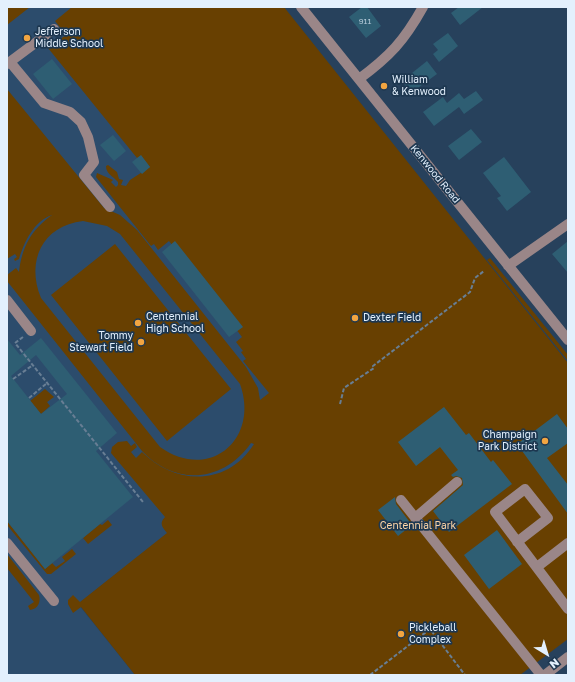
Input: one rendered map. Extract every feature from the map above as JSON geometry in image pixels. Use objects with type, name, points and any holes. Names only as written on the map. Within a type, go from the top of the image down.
[{"type":"street","name":"Kenwood Road","points":[[301,7],[568,340]]},
{"type":"street","points":[[359,79],[386,59],[399,46],[409,33],[423,7]]},
{"type":"street","points":[[54,29],[9,63],[44,103],[70,112],[81,122],[88,137],[94,162],[84,175],[110,207]]},
{"type":"street","points":[[508,266],[568,224]]},
{"type":"street","points":[[7,300],[31,331]]},
{"type":"street","points":[[415,518],[457,482]]},
{"type":"street","points":[[517,542],[548,518],[525,489],[495,512],[517,542],[536,567],[568,608]]},
{"type":"street","points":[[401,500],[542,675]]},
{"type":"street","points":[[7,543],[54,601]]},
{"type":"street","points":[[536,567],[568,543]]},
{"type":"street","points":[[545,675],[568,657]]},
{"type":"path","points":[[340,404],[344,388],[374,368],[373,366],[470,292],[476,278],[484,271]]},
{"type":"path","points":[[31,331],[15,343],[143,502]]},
{"type":"path","points":[[13,379],[32,365]]},
{"type":"path","points":[[29,398],[48,383]]},
{"type":"path","points":[[370,675],[430,629],[465,675]]},
{"type":"shaded area","name":"Centennial High School","points":[[7,7],[260,7],[332,403],[78,604],[135,675],[7,675]]},
{"type":"green space","points":[[7,7],[30,7],[7,25]]},
{"type":"green space","name":"Centennial Park","points":[[72,7],[284,7],[568,363],[568,639],[520,675],[135,675],[81,607],[73,613],[68,604],[68,600],[73,595],[80,602],[167,533],[162,525],[162,521],[165,517],[111,453],[112,447],[118,442],[127,441],[131,446],[135,443],[137,447],[131,452],[136,458],[142,452],[155,463],[170,471],[185,475],[200,476],[215,474],[230,468],[243,458],[254,444],[251,443],[240,456],[227,466],[213,472],[198,475],[184,474],[169,470],[155,462],[142,451],[7,281],[7,275],[16,268],[19,272],[22,255],[33,233],[52,215],[40,222],[35,227],[27,239],[19,259],[15,261],[14,259],[17,257],[15,254],[7,259],[7,89],[104,208],[120,215],[137,230],[246,367],[258,388],[260,400],[269,393],[243,361],[246,359],[241,352],[243,351],[236,342],[242,337],[169,241],[158,250],[154,244],[151,246],[96,177],[97,173],[113,180],[111,182],[116,187],[118,185],[118,182],[106,169],[106,166],[108,165],[117,172],[119,179],[123,180],[121,185],[126,186],[130,180],[150,167],[141,156],[137,158],[48,48],[66,35],[55,21]],"holes":[[[83,221],[107,226],[120,234],[240,384],[244,404],[243,422],[236,438],[226,450],[212,457],[196,460],[178,457],[160,447],[41,298],[35,271],[41,248],[48,238],[57,230],[69,224]]]},
{"type":"green space","name":"Tommy Stewart Field","points":[[115,244],[231,389],[167,441],[51,295]]},
{"type":"green space","points":[[490,258],[568,355],[568,361],[487,260]]},
{"type":"green space","points":[[45,389],[54,397],[47,402],[50,406],[41,414],[30,401]]},
{"type":"green space","points":[[108,520],[112,525],[88,544],[83,538],[100,524],[102,525]]},
{"type":"green space","points":[[7,521],[45,569],[52,563],[56,567],[65,561],[62,557],[72,549],[76,554],[51,574],[47,574],[7,525]]},
{"type":"green space","points":[[7,554],[39,595],[40,600],[38,605],[33,609],[30,610],[28,606],[34,602],[7,568]]},
{"type":"building","points":[[362,7],[367,7],[381,26],[366,38],[349,17]]},
{"type":"building","points":[[459,7],[483,7],[460,25],[451,13]]},
{"type":"building","points":[[448,33],[458,46],[439,62],[433,54],[438,50],[433,44]]},
{"type":"building","points":[[52,59],[72,84],[53,99],[33,74]]},
{"type":"building","points":[[427,61],[437,74],[411,93],[402,81]]},
{"type":"building","points":[[476,91],[483,100],[464,114],[459,107],[434,126],[423,112],[443,97],[447,103],[459,93],[464,99]]},
{"type":"building","points":[[471,129],[482,142],[459,160],[448,146]]},
{"type":"building","points":[[113,135],[126,151],[114,161],[100,145]]},
{"type":"building","points":[[141,155],[150,167],[142,174],[132,162]]},
{"type":"building","points":[[504,157],[531,192],[507,211],[497,198],[501,196],[483,173]]},
{"type":"building","points":[[175,241],[243,327],[229,337],[162,252]]},
{"type":"building","points":[[568,241],[568,273],[552,254]]},
{"type":"building","points":[[41,338],[117,433],[96,451],[133,497],[45,569],[7,521],[7,339],[20,355]],"holes":[[[36,355],[67,394],[41,414],[11,376]]]},
{"type":"building","points":[[444,407],[466,435],[469,433],[491,462],[493,460],[512,484],[449,532],[433,511],[463,485],[462,478],[456,476],[453,477],[451,475],[458,470],[440,447],[416,466],[398,442]]},
{"type":"building","name":"Champaign Park District","points":[[557,414],[568,429],[568,443],[547,458],[568,485],[568,514],[517,444]]},
{"type":"building","points":[[395,497],[396,504],[412,525],[398,536],[378,510]]},
{"type":"building","points":[[497,530],[522,564],[489,589],[464,555]]},
{"type":"place","name":"Jefferson Middle School","points":[[27,38]]},
{"type":"place","name":"William & Kenwood","points":[[384,86]]},
{"type":"place","name":"Dexter Field","points":[[355,318]]},
{"type":"place","name":"Centennial High School","points":[[138,323]]},
{"type":"place","name":"Tommy Stewart Field","points":[[141,342]]},
{"type":"place","name":"Champaign Park District","points":[[545,441]]},
{"type":"place","name":"Pickleball Complex","points":[[401,634]]}]
